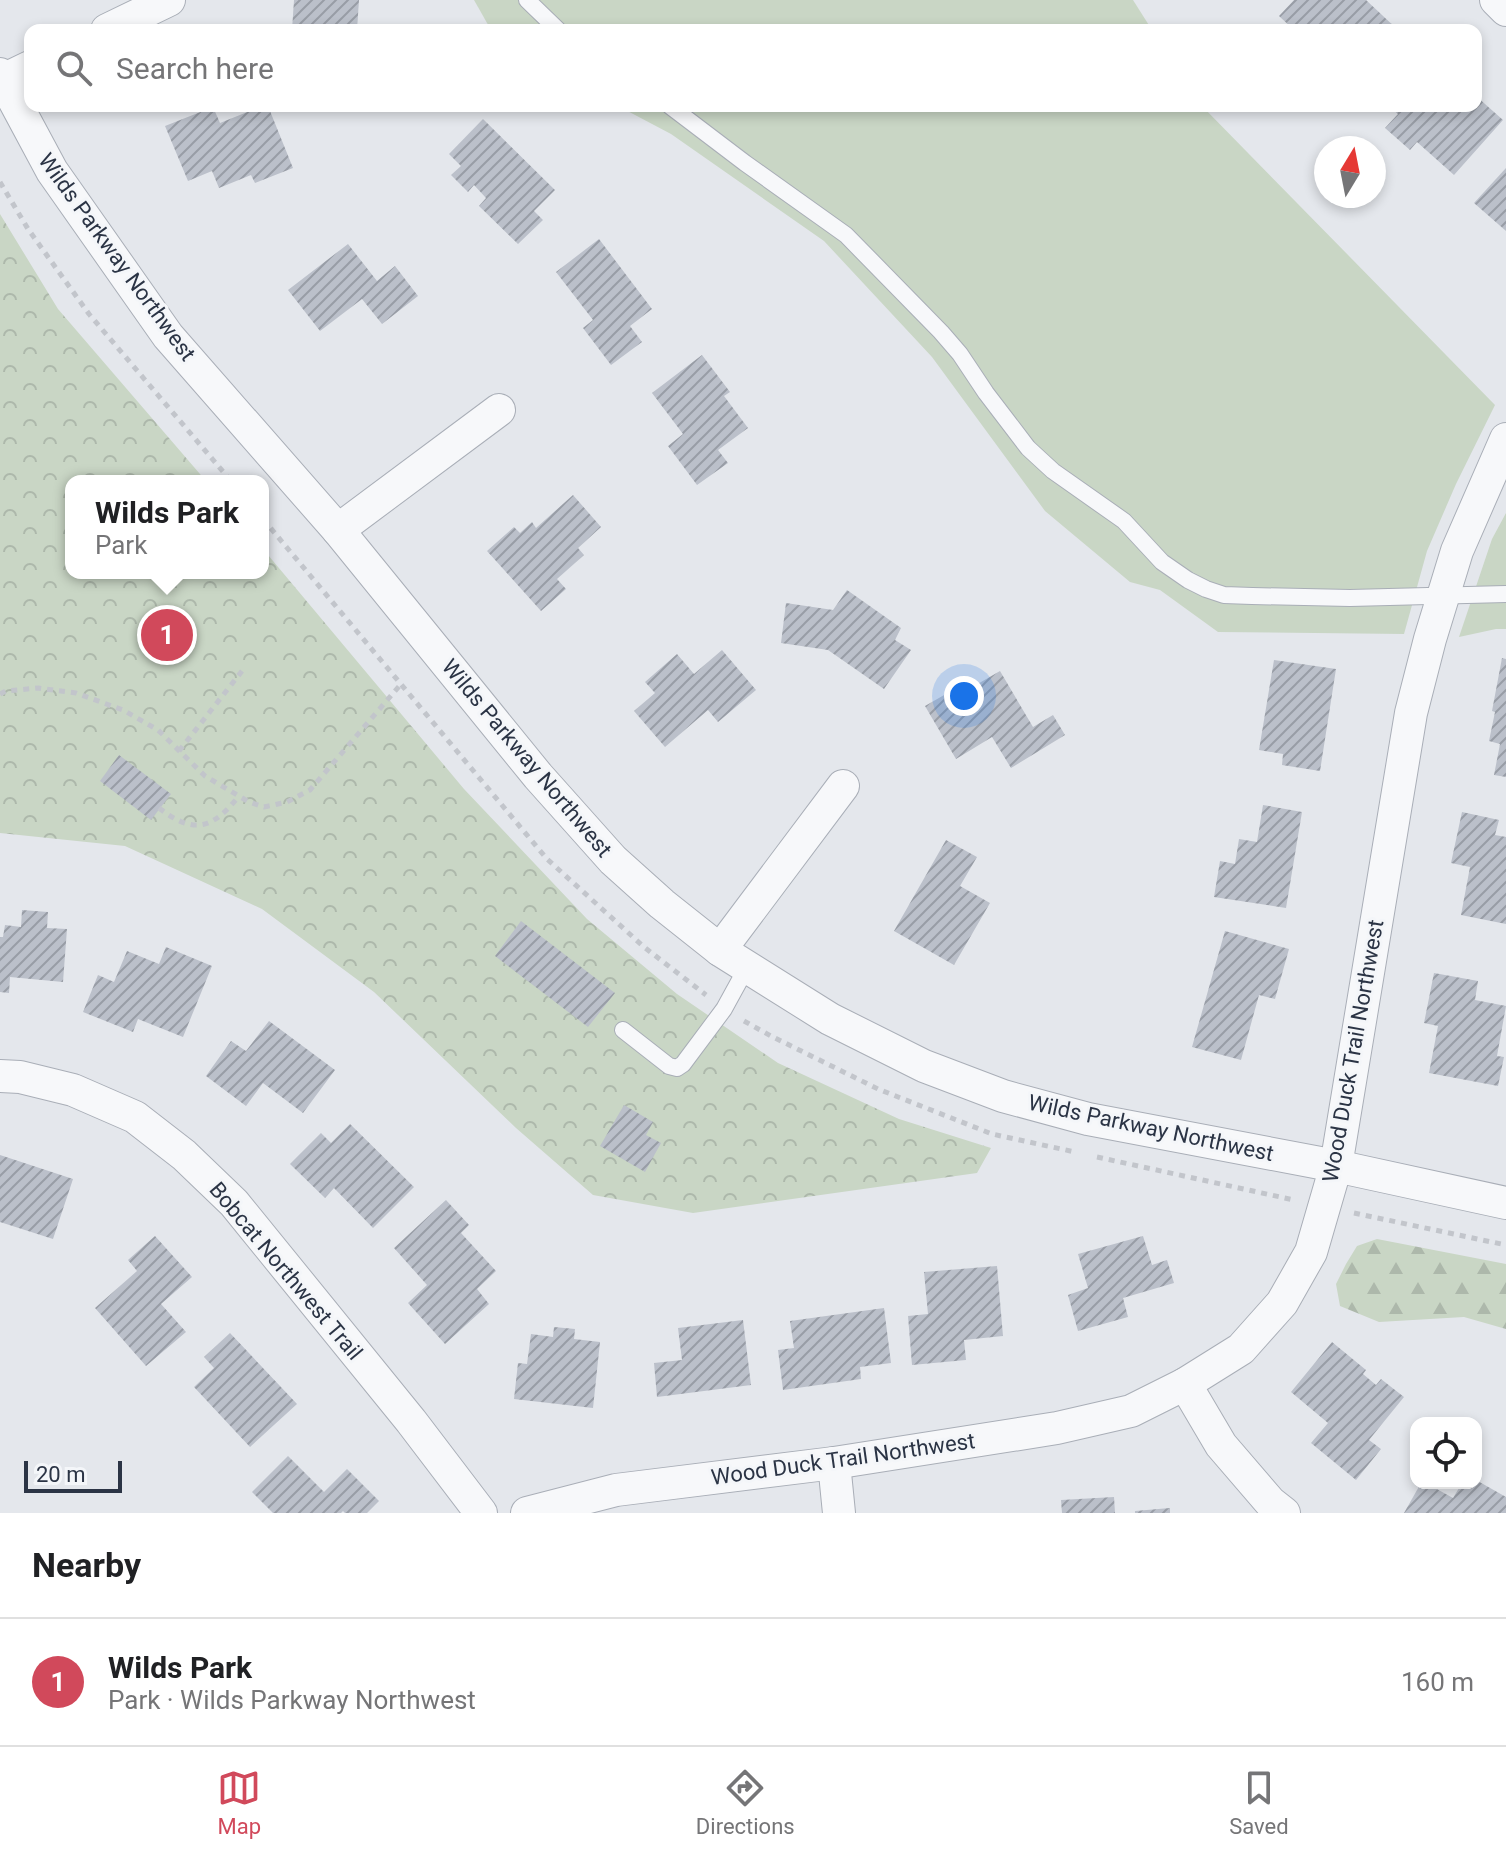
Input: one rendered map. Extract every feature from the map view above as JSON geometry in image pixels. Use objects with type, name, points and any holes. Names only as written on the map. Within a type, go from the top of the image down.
[{"type":"street","points":[[119,24],[169,0]]},
{"type":"street","points":[[1496,0],[1506,10]]},
{"type":"street","name":"Wilds Parkway Northwest","points":[[11,74],[24,105]]},
{"type":"street","name":"Wilds Parkway Northwest","points":[[27,112],[52,171],[168,336],[338,530],[538,776],[613,860],[662,904],[733,958],[844,1026],[924,1066],[1003,1096],[1088,1119],[1336,1166],[1506,1203]]},
{"type":"street","points":[[338,530],[499,410]]},
{"type":"street","name":"Wood Duck Trail Northwest","points":[[527,1513],[616,1490],[834,1463],[1057,1428],[1131,1411],[1185,1384],[1241,1349],[1282,1303],[1311,1252],[1336,1166],[1411,713],[1457,551],[1506,439]]},
{"type":"street","points":[[733,958],[843,786]]},
{"type":"street","name":"Bobcat Northwest Trail","points":[[0,1076],[20,1077],[73,1090],[123,1111],[184,1155],[234,1203],[411,1421],[481,1513]]},
{"type":"street","points":[[1185,1384],[1221,1445],[1270,1502],[1284,1513]]},
{"type":"street","points":[[834,1463],[839,1513]]},
{"type":"lane","points":[[527,0],[552,24]]},
{"type":"lane","points":[[678,112],[846,235],[951,343],[1028,448],[1081,493],[1124,521],[1162,562],[1188,580],[1224,595],[1350,598],[1506,594]]},
{"type":"lane","points":[[623,1030],[669,1066],[677,1068],[724,1009],[733,958]]},
{"type":"path","points":[[0,182],[28,229],[89,314],[226,475]]},
{"type":"path","points":[[179,751],[242,671]]},
{"type":"path","points":[[0,694],[38,688],[76,693],[123,710],[158,730],[205,776],[249,802],[264,807],[287,802],[310,790],[401,684]]},
{"type":"path","points":[[159,808],[170,817],[189,824],[212,823],[239,796]]},
{"type":"green space","points":[[474,0],[1133,0],[1148,24],[488,24]]},
{"type":"green space","points":[[629,112],[1208,112],[1495,405],[1427,551],[1404,634],[1218,632],[1160,590],[1130,582],[1045,511],[932,357],[824,241],[671,134]]},
{"type":"green space","points":[[0,214],[58,309],[201,475],[65,475],[65,579],[269,579],[269,556],[464,789],[587,919],[677,994],[778,1063],[899,1119],[991,1148],[977,1173],[693,1213],[593,1195],[516,1128],[374,992],[262,909],[125,846],[0,833]]},
{"type":"green space","points":[[1506,513],[1506,629],[1459,637],[1492,539]]},
{"type":"green space","points":[[1377,1239],[1506,1264],[1506,1329],[1464,1317],[1379,1322],[1340,1306],[1336,1284],[1346,1264],[1357,1246]]},
{"type":"building","points":[[294,0],[359,0],[357,24],[292,24]]},
{"type":"building","points":[[1294,0],[1366,0],[1392,24],[1288,24],[1279,16]]},
{"type":"building","points":[[1482,101],[1503,120],[1454,175],[1417,142],[1410,150],[1385,128],[1398,114],[1396,112],[1482,112]]},
{"type":"building","points":[[200,112],[215,112],[220,123],[247,112],[270,112],[293,168],[255,183],[251,175],[219,188],[212,171],[188,181],[165,126]]},
{"type":"building","points":[[483,119],[555,190],[534,211],[543,220],[518,244],[479,206],[486,198],[474,185],[468,192],[451,175],[461,166],[449,154]]},
{"type":"building","points":[[1506,168],[1506,231],[1474,203]]},
{"type":"building","points":[[599,239],[652,309],[630,326],[642,342],[611,365],[583,328],[593,320],[556,272]]},
{"type":"building","points":[[348,244],[377,281],[395,266],[418,296],[382,324],[362,299],[320,331],[288,290]]},
{"type":"building","points":[[702,355],[730,392],[724,396],[748,428],[718,450],[728,463],[697,485],[668,446],[683,434],[652,393]]},
{"type":"building","points":[[573,495],[601,527],[578,548],[584,555],[557,579],[566,589],[541,611],[487,551],[514,527],[520,533],[532,522],[536,528]]},
{"type":"building","points":[[847,590],[901,628],[895,640],[911,650],[884,689],[828,650],[781,643],[786,603],[833,610]]},
{"type":"building","points":[[722,650],[756,690],[718,722],[708,710],[665,747],[634,711],[655,693],[645,682],[677,654],[694,674]]},
{"type":"building","points":[[1502,658],[1506,659],[1506,777],[1494,775],[1500,744],[1489,741]]},
{"type":"building","points":[[1274,660],[1336,669],[1320,771],[1282,765],[1283,754],[1259,750]]},
{"type":"building","points":[[1000,671],[1033,727],[1053,715],[1065,735],[1011,768],[992,737],[956,759],[925,706],[965,683],[969,689]]},
{"type":"building","points":[[119,755],[171,794],[151,820],[100,781]]},
{"type":"building","points":[[1263,805],[1302,812],[1286,908],[1214,897],[1220,861],[1235,864],[1239,839],[1257,842]]},
{"type":"building","points":[[1462,812],[1499,820],[1495,835],[1506,837],[1506,924],[1461,915],[1470,867],[1451,863]]},
{"type":"building","points":[[946,840],[977,857],[960,886],[990,903],[954,965],[894,931]]},
{"type":"building","points":[[22,910],[48,912],[47,928],[67,929],[63,982],[10,977],[9,993],[0,992],[0,937],[3,937],[5,925],[21,927]]},
{"type":"building","points":[[521,921],[615,993],[588,1027],[495,956]]},
{"type":"building","points":[[1225,931],[1289,949],[1275,999],[1259,995],[1241,1060],[1192,1047]]},
{"type":"building","points":[[166,947],[212,966],[183,1037],[138,1019],[133,1032],[83,1012],[98,975],[114,982],[127,951],[159,964]]},
{"type":"building","points":[[1434,973],[1478,981],[1475,1000],[1506,1006],[1497,1056],[1504,1057],[1498,1086],[1429,1073],[1438,1026],[1424,1023]]},
{"type":"building","points":[[269,1021],[335,1070],[303,1113],[263,1083],[246,1106],[206,1076],[231,1041],[246,1051]]},
{"type":"building","points":[[624,1105],[653,1122],[646,1135],[661,1143],[645,1172],[600,1146]]},
{"type":"building","points":[[350,1124],[414,1187],[373,1228],[334,1188],[325,1198],[290,1164],[321,1133],[331,1143]]},
{"type":"building","points":[[0,1155],[73,1179],[53,1239],[0,1222]]},
{"type":"building","points":[[446,1200],[469,1225],[461,1233],[496,1271],[477,1289],[489,1304],[445,1344],[408,1303],[427,1285],[394,1248]]},
{"type":"building","points":[[155,1236],[192,1277],[161,1304],[186,1332],[146,1366],[95,1308],[137,1271],[128,1260]]},
{"type":"building","points":[[1143,1236],[1152,1265],[1167,1260],[1174,1283],[1123,1298],[1128,1317],[1078,1331],[1068,1295],[1088,1288],[1078,1254]]},
{"type":"building","points":[[997,1266],[1003,1336],[964,1340],[966,1360],[912,1365],[908,1316],[928,1314],[924,1272]]},
{"type":"building","points":[[884,1308],[891,1363],[860,1367],[861,1379],[783,1390],[778,1350],[794,1348],[790,1321]]},
{"type":"building","points":[[743,1320],[751,1385],[657,1397],[654,1363],[682,1360],[678,1328]]},
{"type":"building","points":[[554,1327],[575,1329],[574,1339],[600,1342],[593,1408],[514,1399],[518,1363],[527,1364],[531,1334],[553,1337]]},
{"type":"building","points":[[230,1333],[297,1404],[250,1447],[194,1387],[214,1368],[204,1357]]},
{"type":"building","points":[[1332,1342],[1366,1370],[1363,1374],[1376,1385],[1381,1379],[1404,1397],[1369,1440],[1381,1449],[1356,1480],[1311,1443],[1328,1423],[1291,1392]]},
{"type":"building","points":[[288,1456],[324,1492],[347,1469],[379,1501],[367,1513],[273,1513],[252,1492]]},
{"type":"building","points":[[1482,1483],[1506,1497],[1506,1513],[1404,1513],[1418,1489],[1437,1489],[1453,1498],[1458,1489],[1482,1489]]},
{"type":"building","points":[[1114,1497],[1115,1513],[1062,1513],[1061,1500]]},
{"type":"building","points":[[1170,1508],[1170,1513],[1135,1513],[1135,1511]]},
{"type":"place","name":"Wilds Park","points":[[167,635]]}]
